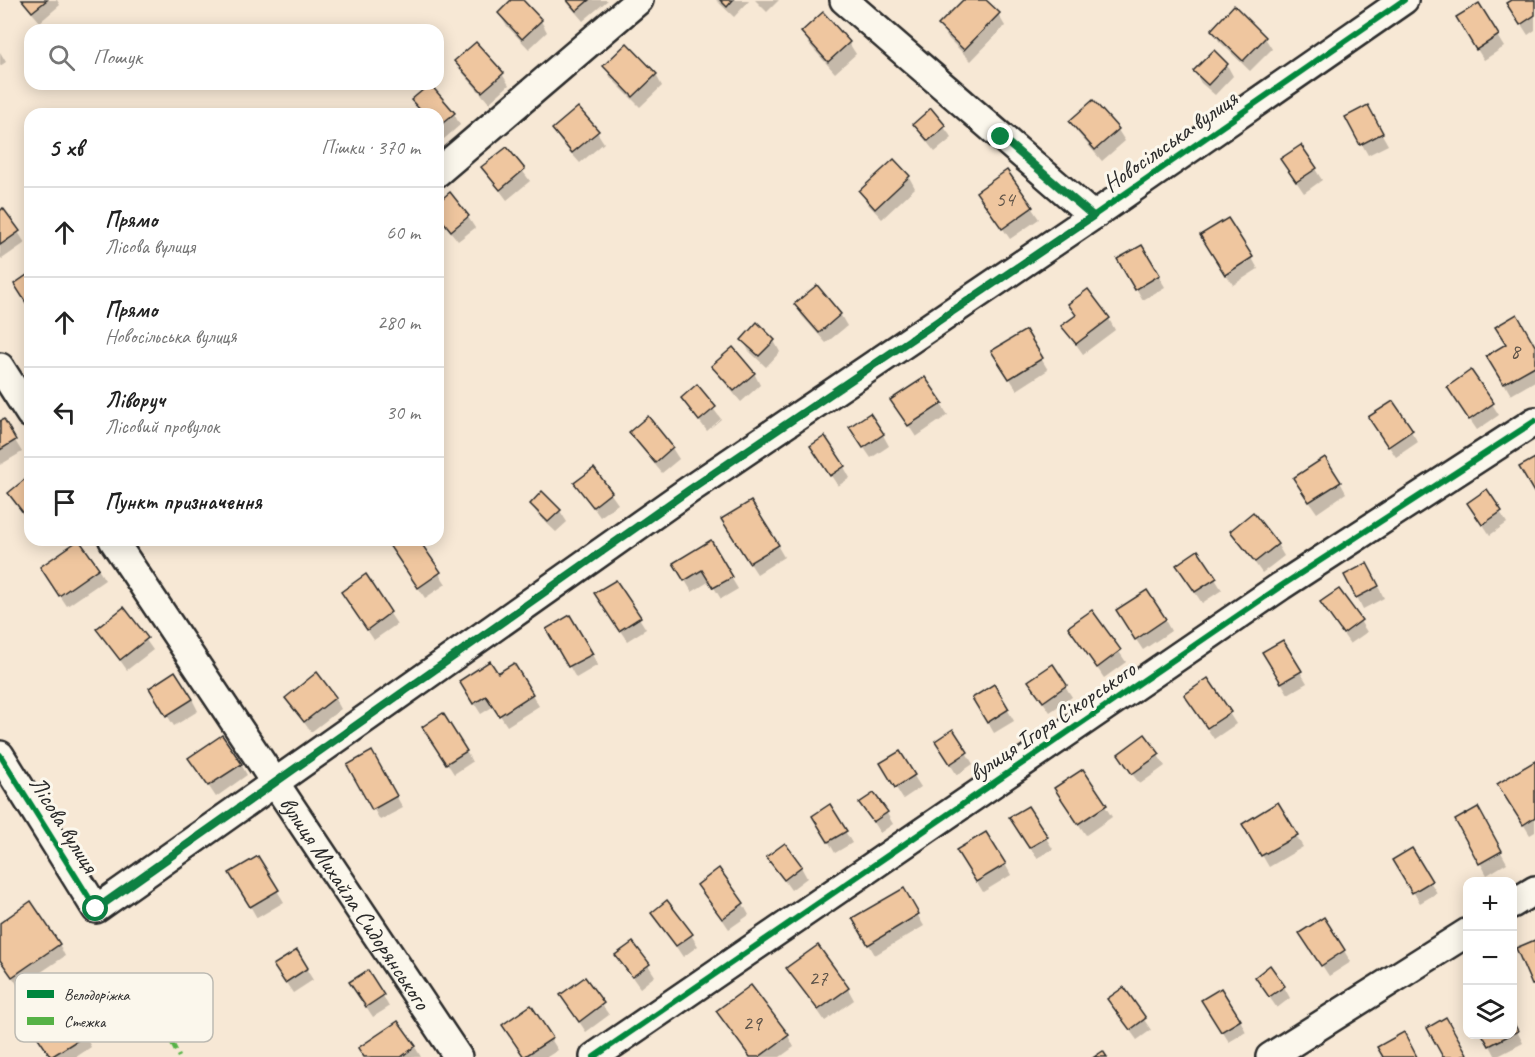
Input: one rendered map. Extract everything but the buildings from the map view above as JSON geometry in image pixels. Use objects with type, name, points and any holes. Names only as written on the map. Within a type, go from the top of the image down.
[{"type":"street","points":[[444,167],[639,0]]},
{"type":"street","points":[[844,0],[1093,216]]},
{"type":"street","name":"Новосільська вулиця","points":[[276,783],[689,490],[1093,216],[1404,0]]},
{"type":"street","points":[[0,367],[24,405]]},
{"type":"street","name":"вулиця Ігоря Сікорського","points":[[594,1057],[1281,586],[1535,421]]},
{"type":"street","name":"вулиця Михайла Сидорянського","points":[[117,546],[458,1057]]},
{"type":"street","name":"Лісова вулиця","points":[[0,756],[96,909],[276,783]]},
{"type":"street","points":[[1517,901],[1535,890]]},
{"type":"street","points":[[1270,1057],[1463,935]]},
{"type":"marked path","points":[[172,1043],[179,1057]]},
{"type":"cycle path","points":[[0,755],[96,909],[689,490],[1093,216],[1404,0]]},
{"type":"cycle path","points":[[594,1057],[1281,586],[1535,421]]},
{"type":"route","points":[[96,909],[689,490],[1093,216],[1001,137]]}]
